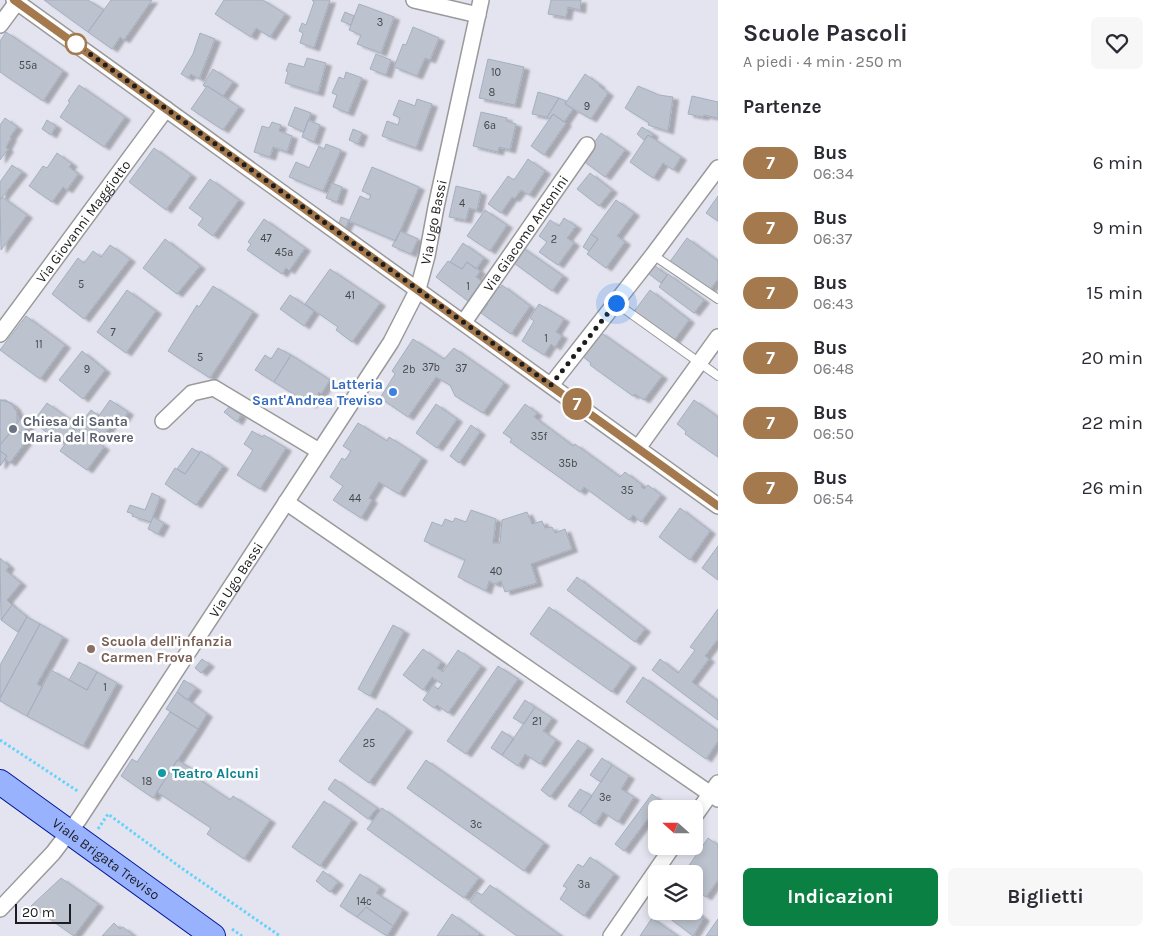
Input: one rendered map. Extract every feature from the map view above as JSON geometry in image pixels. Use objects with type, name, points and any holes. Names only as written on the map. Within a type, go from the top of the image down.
[{"type":"main road","name":"Viale Brigata Treviso","points":[[0,782],[213,936]]},
{"type":"street","points":[[414,0],[479,7]]},
{"type":"street","points":[[0,25],[16,1],[718,506]]},
{"type":"street","name":"Via Ugo Bassi","points":[[0,909],[53,853],[69,832],[247,564],[391,342],[418,289],[427,256],[479,7]]},
{"type":"street","name":"Via Giovanni Maggiotto","points":[[0,334],[166,109]]},
{"type":"street","name":"Via Giacomo Antonini","points":[[464,322],[587,145]]},
{"type":"street","points":[[551,385],[653,255],[718,168]]},
{"type":"street","points":[[638,448],[718,337]]},
{"type":"street","points":[[163,421],[192,393],[214,388],[319,452]]},
{"type":"street","points":[[286,502],[716,791],[703,806]]},
{"type":"street","points":[[611,936],[667,855]]},
{"type":"lane","points":[[653,255],[718,299]]},
{"type":"lane","points":[[616,303],[718,376]]},
{"type":"path","points":[[0,740],[80,792]]},
{"type":"path","points":[[97,831],[108,814],[180,867],[280,936]]},
{"type":"building","points":[[44,0],[88,0],[104,10],[88,32]]},
{"type":"building","points":[[111,0],[152,0],[124,40],[120,37],[112,49],[88,32]]},
{"type":"building","points":[[224,0],[263,0],[285,14],[270,37],[256,28],[251,37],[215,14]]},
{"type":"building","points":[[312,0],[330,0],[314,48],[300,43],[303,33],[299,31],[302,23],[306,25],[314,2]]},
{"type":"building","points":[[551,0],[581,0],[580,10],[568,7],[566,17],[548,14]]},
{"type":"building","points":[[359,4],[394,17],[381,53],[357,44],[361,35],[349,30]]},
{"type":"building","points":[[345,12],[354,16],[351,25],[341,21]]},
{"type":"building","points":[[413,27],[439,38],[430,60],[425,58],[417,76],[394,67],[403,44],[406,45]]},
{"type":"building","points":[[6,32],[63,71],[43,101],[0,72],[0,41]]},
{"type":"building","points":[[200,33],[215,39],[199,79],[191,74],[188,78],[181,74],[193,54]]},
{"type":"building","points":[[376,54],[391,60],[386,75],[370,69]]},
{"type":"building","points":[[307,58],[326,63],[318,93],[285,83],[289,63],[304,67]]},
{"type":"building","points":[[488,59],[524,67],[515,105],[479,98]]},
{"type":"building","points":[[213,69],[233,82],[223,96],[203,85]]},
{"type":"building","points":[[346,72],[362,78],[348,113],[333,107],[337,95],[332,93],[339,77],[344,79]]},
{"type":"building","points":[[585,74],[608,93],[591,119],[565,104]]},
{"type":"building","points":[[79,85],[125,117],[104,147],[60,117]]},
{"type":"building","points":[[207,86],[239,107],[223,130],[191,109]]},
{"type":"building","points":[[638,86],[659,95],[673,97],[668,131],[648,125],[649,123],[625,108]]},
{"type":"building","points":[[538,92],[559,98],[547,117],[532,114]]},
{"type":"building","points":[[692,96],[718,102],[718,118],[688,114]]},
{"type":"building","points":[[559,98],[566,101],[565,104],[573,109],[564,122],[553,114],[550,119],[547,117]]},
{"type":"building","points":[[417,99],[432,104],[416,148],[382,136],[387,121],[398,125],[400,118],[393,115],[399,100],[415,106]]},
{"type":"building","points":[[295,107],[311,113],[304,132],[288,125]]},
{"type":"building","points":[[481,112],[507,118],[506,121],[516,124],[510,150],[499,147],[498,152],[473,146]]},
{"type":"building","points":[[553,114],[566,123],[544,155],[531,146]]},
{"type":"building","points":[[5,118],[17,127],[10,137],[6,147],[8,149],[0,160],[0,125]]},
{"type":"building","points":[[47,120],[56,126],[51,135],[42,129]]},
{"type":"building","points":[[308,120],[320,125],[314,142],[302,137]]},
{"type":"building","points":[[272,122],[281,125],[279,131],[292,136],[287,152],[273,147],[270,157],[254,152],[262,126],[269,128]]},
{"type":"building","points":[[642,127],[653,134],[651,137],[648,135],[644,140],[637,134]]},
{"type":"building","points":[[353,129],[362,133],[358,144],[349,140]]},
{"type":"building","points":[[601,133],[625,150],[605,177],[582,160]]},
{"type":"building","points":[[648,135],[681,157],[673,170],[663,163],[653,178],[630,162]]},
{"type":"building","points":[[326,144],[341,150],[323,191],[289,177],[296,162],[309,168],[319,146],[324,149]]},
{"type":"building","points":[[154,148],[191,175],[166,210],[129,182]]},
{"type":"building","points":[[57,153],[72,164],[69,167],[78,174],[67,190],[63,187],[52,202],[29,186],[43,166],[47,168]]},
{"type":"building","points":[[528,159],[545,171],[529,195],[521,190],[514,199],[512,197],[501,213],[488,204],[508,176],[514,180]]},
{"type":"building","points":[[12,165],[22,172],[0,200],[0,182]]},
{"type":"building","points":[[372,167],[419,187],[396,241],[349,221],[360,196],[369,200],[371,195],[362,191]]},
{"type":"building","points":[[590,173],[612,190],[599,206],[577,189]]},
{"type":"building","points":[[210,179],[239,200],[213,236],[198,225],[203,218],[189,208]]},
{"type":"building","points":[[332,183],[342,187],[337,202],[326,198]]},
{"type":"building","points":[[456,186],[481,192],[477,210],[469,208],[466,220],[449,217]]},
{"type":"building","points":[[718,196],[718,221],[706,213]]},
{"type":"building","points":[[2,197],[27,215],[1,250],[0,200]]},
{"type":"building","points":[[616,200],[634,213],[617,236],[625,242],[606,268],[587,254],[598,239],[591,234]]},
{"type":"building","points":[[485,210],[507,225],[490,251],[467,236]]},
{"type":"building","points":[[341,217],[349,220],[344,231],[338,227]]},
{"type":"building","points":[[564,218],[576,226],[567,238],[574,243],[558,265],[539,252],[547,242],[539,236],[550,220],[559,226]]},
{"type":"building","points":[[264,219],[305,248],[289,271],[286,268],[282,274],[247,250],[251,244],[248,242]]},
{"type":"building","points":[[400,231],[418,239],[411,254],[392,246]]},
{"type":"building","points":[[591,234],[598,239],[589,251],[583,247]]},
{"type":"building","points":[[687,238],[718,261],[718,279],[709,291],[669,263]]},
{"type":"building","points":[[165,239],[200,266],[177,294],[143,268]]},
{"type":"building","points":[[463,243],[484,258],[476,269],[467,262],[462,269],[450,262]]},
{"type":"building","points":[[110,245],[130,259],[84,319],[52,294],[78,258],[84,263],[93,251],[101,257]]},
{"type":"building","points":[[520,246],[563,276],[552,291],[510,260]]},
{"type":"building","points":[[448,261],[462,269],[467,262],[480,271],[476,277],[482,282],[468,301],[436,277]]},
{"type":"building","points":[[654,265],[667,275],[661,283],[649,274]]},
{"type":"building","points":[[330,269],[380,303],[352,342],[336,330],[338,327],[305,304]]},
{"type":"building","points":[[668,274],[704,300],[694,313],[659,287]]},
{"type":"building","points":[[496,285],[500,288],[502,285],[530,306],[511,334],[481,313],[488,304],[486,302]]},
{"type":"building","points":[[213,286],[253,312],[210,378],[168,351],[197,305],[199,307]]},
{"type":"building","points":[[127,290],[156,311],[126,353],[97,332]]},
{"type":"building","points":[[650,290],[689,320],[673,342],[633,313]]},
{"type":"building","points":[[290,295],[314,311],[304,326],[280,309]]},
{"type":"building","points":[[539,304],[564,319],[556,332],[562,336],[555,347],[551,344],[544,355],[522,341],[534,321],[530,318]]},
{"type":"building","points":[[26,316],[65,345],[40,379],[0,350]]},
{"type":"building","points":[[600,332],[662,376],[644,400],[635,394],[633,396],[590,365],[591,363],[582,356]]},
{"type":"building","points":[[413,339],[444,359],[454,348],[504,383],[483,413],[455,396],[450,385],[436,377],[408,417],[380,398],[395,374],[392,371]]},
{"type":"building","points":[[278,348],[291,355],[274,382],[255,370],[265,355],[271,359]]},
{"type":"building","points":[[82,351],[105,370],[83,399],[59,380]]},
{"type":"building","points":[[291,355],[330,380],[311,405],[274,382]]},
{"type":"building","name":"Chiesa di Santa Maria del Rovere","points":[[0,400],[6,400],[15,407],[17,424],[20,419],[29,425],[22,434],[28,439],[10,463],[5,459],[0,466]]},
{"type":"building","points":[[0,400],[11,403],[17,412],[18,418],[17,424],[0,445]]},
{"type":"building","points":[[110,400],[128,412],[120,424],[114,420],[104,435],[91,427]]},
{"type":"building","points":[[694,400],[718,417],[718,457],[685,434],[686,431],[677,424]]},
{"type":"building","points":[[47,403],[76,424],[61,443],[33,422]]},
{"type":"building","points":[[436,404],[457,419],[437,448],[416,433]]},
{"type":"building","points":[[525,404],[537,413],[534,417],[573,446],[575,444],[620,477],[625,472],[642,485],[641,487],[644,489],[648,485],[661,495],[641,522],[633,515],[629,520],[584,487],[580,492],[510,442],[512,439],[503,433]]},
{"type":"building","points":[[229,407],[241,415],[237,422],[224,412]]},
{"type":"building","points":[[91,410],[99,416],[87,435],[77,428]]},
{"type":"building","points":[[20,419],[29,425],[22,434],[14,428]]},
{"type":"building","points":[[358,423],[387,441],[389,437],[422,458],[399,494],[379,482],[369,498],[372,500],[361,518],[333,500],[343,486],[330,477],[342,458],[345,460],[351,451],[343,446]]},
{"type":"building","points":[[471,425],[480,432],[459,463],[450,456]]},
{"type":"building","points":[[14,428],[28,439],[10,463],[5,459],[7,456],[0,451],[0,445]]},
{"type":"building","points":[[77,428],[104,447],[87,470],[60,451]]},
{"type":"building","points":[[252,431],[262,437],[264,435],[286,448],[260,489],[237,475],[253,450],[244,444]]},
{"type":"building","points":[[192,448],[200,453],[185,474],[177,469]]},
{"type":"building","points":[[0,451],[7,456],[0,466]]},
{"type":"building","points":[[201,451],[223,466],[196,505],[165,484],[175,468],[185,474]]},
{"type":"building","points":[[152,493],[160,497],[151,522],[132,516],[133,514],[127,512],[130,505],[145,510]]},
{"type":"building","points":[[680,508],[710,531],[690,560],[659,537]]},
{"type":"building","points":[[471,510],[496,519],[493,543],[500,543],[502,520],[527,512],[532,524],[542,521],[545,528],[552,527],[555,533],[565,529],[572,549],[531,564],[537,583],[505,592],[501,581],[495,584],[489,581],[486,591],[458,577],[465,560],[424,541],[432,522],[442,526],[445,519],[453,522],[455,518],[466,522]]},
{"type":"building","points":[[153,517],[164,523],[158,534],[148,529]]},
{"type":"building","points":[[718,546],[718,580],[702,568]]},
{"type":"building","points":[[0,558],[9,566],[6,571],[21,583],[7,600],[12,605],[1,620]]},
{"type":"building","points":[[577,577],[645,629],[635,642],[567,590]]},
{"type":"building","points":[[12,605],[27,617],[18,632],[1,620]]},
{"type":"building","points":[[549,607],[631,665],[612,692],[530,634]]},
{"type":"building","points":[[718,609],[718,639],[705,656],[709,659],[692,682],[718,701],[718,720],[652,670],[660,659],[678,673],[695,650],[690,647]]},
{"type":"building","points":[[27,617],[40,624],[0,698],[0,665]]},
{"type":"building","points":[[40,624],[63,637],[37,684],[42,687],[27,716],[0,701],[0,698]]},
{"type":"building","points":[[393,625],[404,631],[370,696],[358,689]]},
{"type":"building","points":[[423,649],[441,662],[437,668],[443,672],[458,650],[481,666],[448,713],[437,705],[434,708],[423,700],[433,685],[438,689],[442,684],[432,677],[423,690],[403,675]]},
{"type":"building","points":[[202,659],[209,664],[201,673],[195,668]]},
{"type":"building","points":[[79,662],[97,672],[87,690],[69,680]]},
{"type":"building","points":[[498,666],[518,679],[466,754],[447,741]]},
{"type":"building","points":[[51,670],[87,690],[97,672],[117,683],[83,746],[27,716]]},
{"type":"building","points":[[643,677],[718,731],[718,741],[706,759],[626,702]]},
{"type":"building","points":[[184,680],[196,688],[187,700],[177,692]]},
{"type":"building","points":[[177,692],[207,714],[198,729],[166,709]]},
{"type":"building","points":[[525,700],[535,707],[524,724],[513,718]]},
{"type":"building","points":[[535,707],[552,718],[543,731],[556,740],[540,764],[525,754],[518,766],[502,755]]},
{"type":"building","points":[[377,708],[407,729],[369,783],[339,761]]},
{"type":"building","points":[[170,712],[198,729],[153,798],[121,776],[132,759],[137,762]]},
{"type":"building","points":[[502,731],[514,739],[502,755],[491,748]]},
{"type":"building","points":[[578,740],[588,747],[550,797],[541,790]]},
{"type":"building","points":[[602,758],[612,765],[601,782],[590,775]]},
{"type":"building","points":[[177,760],[194,770],[191,774],[230,800],[233,796],[270,820],[244,859],[207,834],[211,828],[157,792]]},
{"type":"building","points":[[426,760],[544,843],[524,871],[407,788]]},
{"type":"building","points":[[612,765],[629,776],[621,789],[634,797],[618,822],[603,812],[595,824],[580,813]]},
{"type":"building","points":[[335,779],[377,808],[368,819],[328,789]]},
{"type":"building","points":[[580,789],[592,796],[580,813],[568,806]]},
{"type":"building","points":[[652,794],[660,800],[648,800],[648,819],[624,851],[615,844]]},
{"type":"building","points":[[324,801],[352,820],[320,866],[292,847]]},
{"type":"building","points":[[382,808],[479,878],[464,898],[367,829]]},
{"type":"building","points":[[708,838],[718,845],[718,880],[706,897],[703,895],[703,865],[689,865],[696,855],[703,855],[703,845]]},
{"type":"building","points":[[590,857],[614,874],[584,916],[560,899],[567,888],[563,886],[578,864],[583,867]]},
{"type":"building","points":[[323,871],[338,882],[330,892],[316,881]]},
{"type":"building","points":[[360,874],[380,887],[376,893],[403,910],[393,926],[366,907],[357,917],[340,906]]},
{"type":"building","points":[[61,878],[98,904],[74,936],[31,906]]},
{"type":"building","points":[[490,885],[561,936],[517,936],[470,902],[477,892],[482,895]]},
{"type":"building","points":[[366,907],[393,926],[387,936],[357,917]]},
{"type":"building","points":[[452,914],[480,934],[478,936],[437,936]]},
{"type":"building","points":[[718,919],[718,936],[706,936]]},
{"type":"building","points":[[651,920],[655,920],[678,936],[640,936]]},
{"type":"building","points":[[672,920],[703,920],[693,936]]},
{"type":"building","points":[[114,923],[120,929],[123,927],[134,936],[102,936]]},
{"type":"bus line","name":"7","points":[[14,0],[718,506]]},
{"type":"place","name":"Latteria Sant'Andrea Treviso","points":[[393,392]]},
{"type":"place","name":"Chiesa di Santa Maria del Rovere","points":[[13,429]]},
{"type":"place","name":"Scuola dell'infanzia Carmen Frova","points":[[91,649]]},
{"type":"place","name":"Teatro Alcuni","points":[[162,773]]},
{"type":"route","points":[[76,44],[551,385],[616,303]]}]
